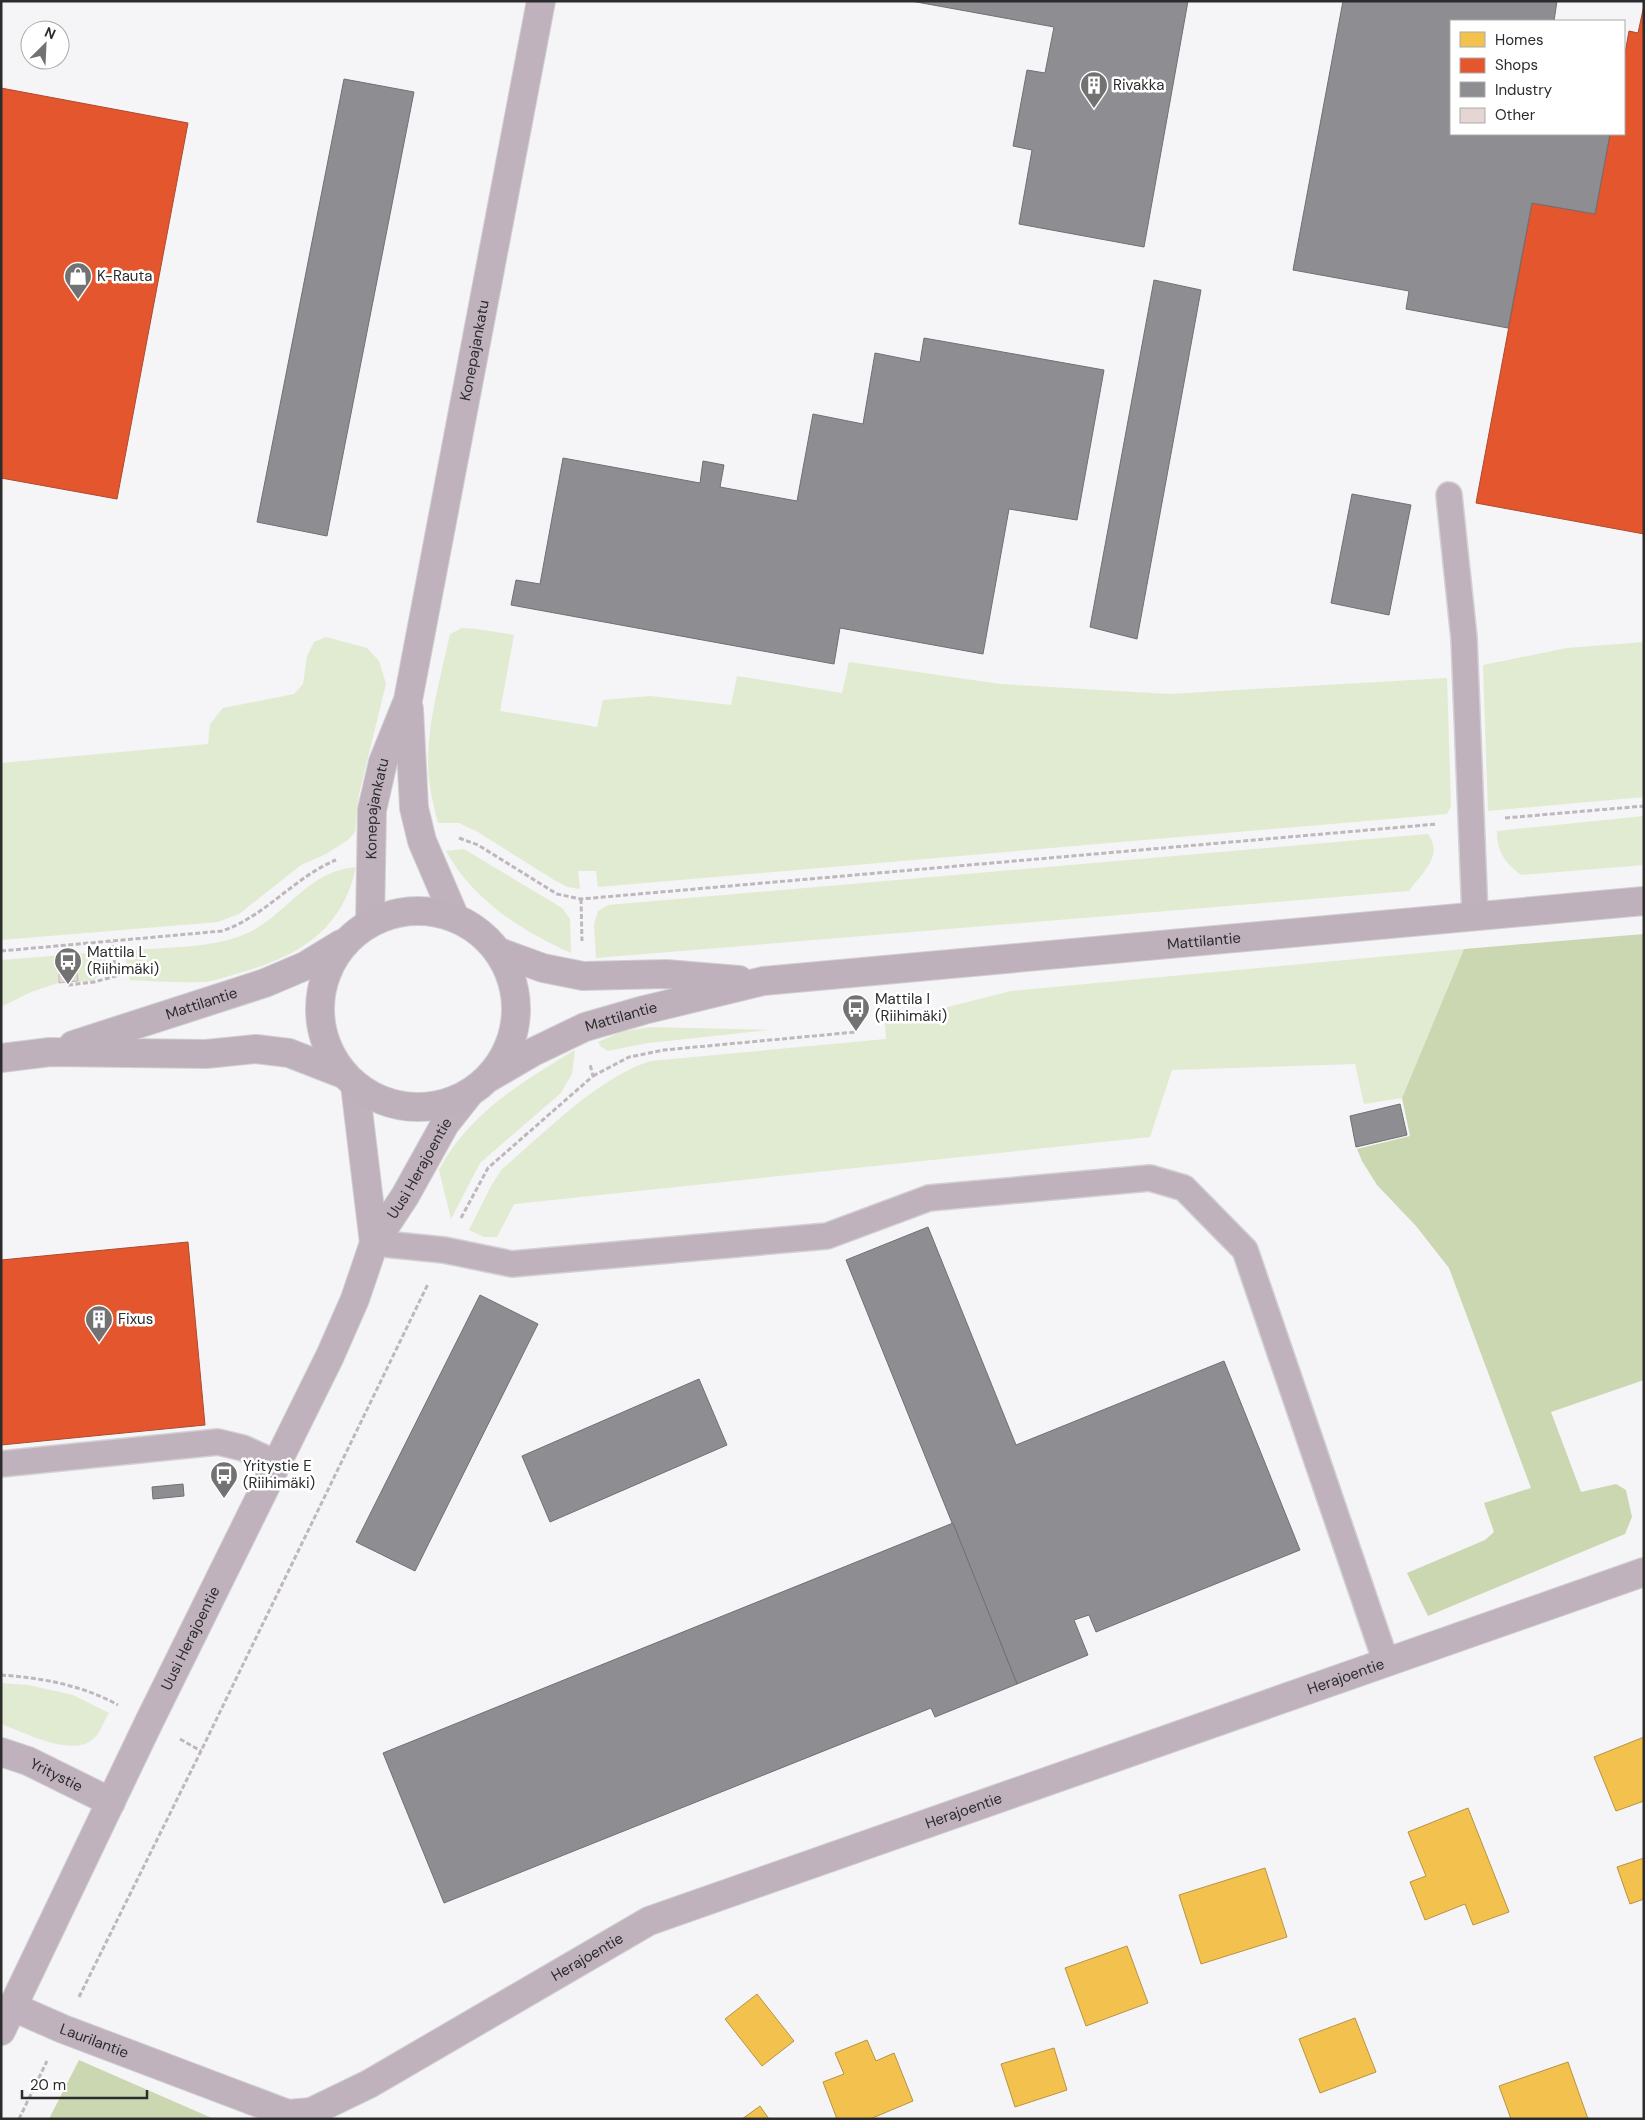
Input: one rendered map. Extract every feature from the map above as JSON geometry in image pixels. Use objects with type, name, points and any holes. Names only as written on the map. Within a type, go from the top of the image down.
[{"type":"street","name":"Konepajankatu","points":[[370,923],[372,810],[383,762],[408,700],[541,1]]},
{"type":"street","name":"Konepajankatu","points":[[408,700],[414,808],[422,841],[455,918]]},
{"type":"street","name":"Mattilantie","points":[[1,1058],[50,1052],[206,1054],[256,1049],[276,1051],[289,1053],[349,1079],[365,1092],[390,1104],[417,1108],[443,1105],[468,1094],[490,1077],[533,1052],[586,1027],[644,1010],[763,981],[1644,901]]},
{"type":"street","points":[[349,1079],[327,1049],[320,1021],[320,992],[330,964],[347,941],[370,923],[397,912],[426,911],[455,918],[480,933],[498,952],[511,976],[516,1003],[514,1030],[505,1056],[490,1077]]},
{"type":"street","name":"Mattilantie","points":[[50,1052],[265,983],[305,966],[347,941]]},
{"type":"street","name":"Mattilantie","points":[[498,952],[543,968],[583,976],[666,974],[763,981]]},
{"type":"street","name":"Uusi Herajoentie","points":[[349,1079],[374,1243]]},
{"type":"street","name":"Uusi Herajoentie","points":[[1,2031],[149,1722],[330,1356],[355,1299],[374,1243],[404,1196],[445,1124],[468,1094]]},
{"type":"street","name":"Herajoentie","points":[[313,2115],[649,1921],[1644,1572]]},
{"type":"street","name":"Yritystie","points":[[1,1752],[28,1761],[111,1802]]},
{"type":"street","name":"Laurilantie","points":[[13,2007],[288,2114],[313,2115]]},
{"type":"lane","points":[[1449,495],[1464,638],[1475,916]]},
{"type":"lane","points":[[374,1243],[444,1250],[512,1264],[827,1236],[929,1198],[1150,1178],[1184,1188],[1246,1250],[1386,1662]]},
{"type":"lane","points":[[1,1464],[218,1442],[243,1448],[278,1464]]},
{"type":"path","points":[[422,841],[460,838],[478,845],[557,894],[581,899],[1644,806]]},
{"type":"path","points":[[1,951],[222,931],[240,925],[258,914],[298,880],[320,867],[355,852],[370,849]]},
{"type":"path","points":[[581,899],[583,976]]},
{"type":"path","points":[[68,985],[94,982],[116,976],[112,942]]},
{"type":"path","points":[[586,1027],[587,1049],[593,1076]]},
{"type":"path","points":[[19,2119],[201,1751],[444,1250],[488,1168],[593,1076],[629,1057],[664,1050],[856,1032]]},
{"type":"path","points":[[1,1674],[58,1683],[97,1694],[201,1751]]},
{"type":"green space","points":[[462,628],[514,635],[500,711],[597,727],[603,700],[650,696],[731,705],[737,676],[842,693],[849,662],[1000,684],[1169,694],[1447,678],[1451,806],[1447,814],[598,887],[596,871],[578,871],[580,889],[568,887],[478,832],[459,823],[438,823],[429,778],[430,730],[450,634]]},
{"type":"green space","points":[[326,637],[367,648],[379,661],[386,684],[359,794],[355,832],[348,840],[326,854],[301,865],[239,914],[218,922],[1,940],[1,763],[208,744],[210,724],[223,708],[294,694],[303,684],[307,656],[314,642]]},
{"type":"green space","points":[[1644,642],[1644,797],[1488,811],[1483,665],[1567,648]]},
{"type":"green space","points":[[1644,816],[1644,865],[1521,875],[1506,861],[1498,845],[1497,831]]},
{"type":"green space","points":[[1428,834],[1434,850],[1432,857],[1425,871],[1409,891],[596,958],[594,924],[598,911],[608,905]]},
{"type":"green space","points":[[464,849],[562,908],[570,919],[571,953],[516,924],[484,899],[457,869],[446,851]]},
{"type":"green space","points":[[356,867],[340,908],[329,924],[315,938],[281,958],[207,982],[130,980],[124,951],[185,947],[230,940],[258,927],[322,877]]},
{"type":"green space","points":[[1644,934],[1644,1380],[1551,1412],[1581,1492],[1616,1484],[1626,1490],[1632,1517],[1625,1534],[1428,1616],[1407,1573],[1485,1540],[1494,1532],[1484,1503],[1531,1488],[1449,1268],[1416,1226],[1377,1185],[1357,1149],[1410,1136],[1402,1098],[1464,949]]},
{"type":"green space","points":[[1464,949],[1402,1098],[1364,1104],[1355,1064],[1172,1070],[1150,1137],[514,1204],[497,1237],[484,1237],[469,1230],[491,1186],[502,1169],[554,1123],[592,1093],[631,1069],[651,1061],[886,1039],[885,1023],[1011,991]]},
{"type":"green space","points":[[101,952],[106,960],[102,973],[93,981],[58,983],[31,992],[1,1007],[1,960]]},
{"type":"green space","points":[[650,1027],[769,1030],[648,1043],[608,1051],[601,1047],[598,1042],[621,1032]]},
{"type":"green space","points":[[575,1050],[572,1074],[561,1093],[480,1163],[451,1219],[439,1170],[451,1150],[465,1132],[498,1101],[535,1074]]},
{"type":"green space","points":[[1,1683],[28,1685],[73,1695],[109,1713],[95,1737],[84,1744],[73,1746],[48,1742],[1,1724]]},
{"type":"green space","points":[[79,2060],[214,2119],[49,2119]]},
{"type":"building: Homes","points":[[1644,1737],[1644,1801],[1616,1811],[1594,1757]]},
{"type":"building: Homes","points":[[1468,1808],[1509,1912],[1473,1925],[1465,1904],[1425,1920],[1410,1882],[1426,1876],[1408,1832]]},
{"type":"building: Homes","points":[[1644,1858],[1644,1899],[1630,1904],[1617,1867]]},
{"type":"building: Homes","points":[[1265,1868],[1287,1937],[1201,1964],[1179,1895]]},
{"type":"building: Homes","points":[[1127,1946],[1148,2003],[1086,2026],[1065,1968]]},
{"type":"building: Homes","points":[[757,1994],[794,2041],[762,2066],[725,2019]]},
{"type":"building: Homes","points":[[1355,2018],[1376,2072],[1320,2093],[1299,2039]]},
{"type":"building: Homes","points":[[867,2040],[876,2061],[894,2053],[913,2101],[870,2119],[837,2119],[823,2082],[844,2074],[835,2053]]},
{"type":"building: Homes","points":[[1054,2048],[1067,2090],[1015,2107],[1001,2064]]},
{"type":"building: Homes","points":[[1568,2062],[1588,2119],[1511,2119],[1499,2086]]},
{"type":"building: Homes","points":[[760,2106],[769,2119],[742,2119]]},
{"type":"building: Shops","points":[[1644,5],[1644,534],[1476,503],[1532,203],[1595,214],[1610,135],[1625,135],[1625,53],[1629,31],[1638,33]]},
{"type":"building: Shops","name":"K-Rauta","points":[[1,88],[188,123],[117,499],[1,478]]},
{"type":"building: Shops","name":"Fixus","points":[[188,1242],[205,1425],[1,1445],[1,1260]]},
{"type":"building: Industry","name":"Rivakka","points":[[911,1],[1188,1],[1144,247],[1019,224],[1032,150],[1013,146],[1027,70],[1045,73],[1054,27]]},
{"type":"building: Industry","points":[[1343,1],[1557,1],[1554,20],[1450,20],[1450,135],[1610,135],[1595,214],[1532,203],[1508,328],[1406,309],[1409,291],[1293,270]]},
{"type":"building: Industry","points":[[344,79],[414,92],[327,536],[257,522]]},
{"type":"building: Industry","points":[[1154,280],[1201,290],[1137,639],[1090,627]]},
{"type":"building: Industry","points":[[924,338],[1104,370],[1077,520],[1009,509],[983,654],[840,628],[834,664],[511,605],[516,580],[540,584],[563,458],[700,483],[703,461],[724,465],[720,487],[797,501],[813,414],[863,424],[875,353],[920,362]]},
{"type":"building: Industry","points":[[1352,494],[1411,505],[1389,615],[1331,603]]},
{"type":"building: Industry","points":[[1400,1104],[1407,1135],[1356,1147],[1350,1116]]},
{"type":"building: Industry","points":[[928,1227],[1016,1445],[1224,1361],[1300,1550],[1096,1632],[1089,1615],[1074,1620],[1088,1655],[1017,1684],[846,1260]]},
{"type":"building: Industry","points":[[480,1295],[538,1324],[415,1571],[356,1542]]},
{"type":"building: Industry","points":[[699,1379],[727,1445],[550,1522],[522,1456]]},
{"type":"building: Industry","points":[[183,1484],[184,1496],[153,1499],[152,1487]]},
{"type":"building: Industry","points":[[953,1523],[1017,1684],[935,1717],[931,1708],[444,1903],[383,1753]]},
{"type":"building: Other","points":[[77,973],[78,981],[59,983],[59,974]]},
{"type":"place","name":"Rivakka","points":[[1094,109]]},
{"type":"place","name":"K-Rauta","points":[[78,300]]},
{"type":"place","name":"Mattila L (Riihimäki)","points":[[68,985]]},
{"type":"place","name":"Mattila I (Riihimäki)","points":[[856,1032]]},
{"type":"place","name":"Fixus","points":[[99,1343]]},
{"type":"place","name":"Yritystie E (Riihimäki)","points":[[224,1499]]}]
